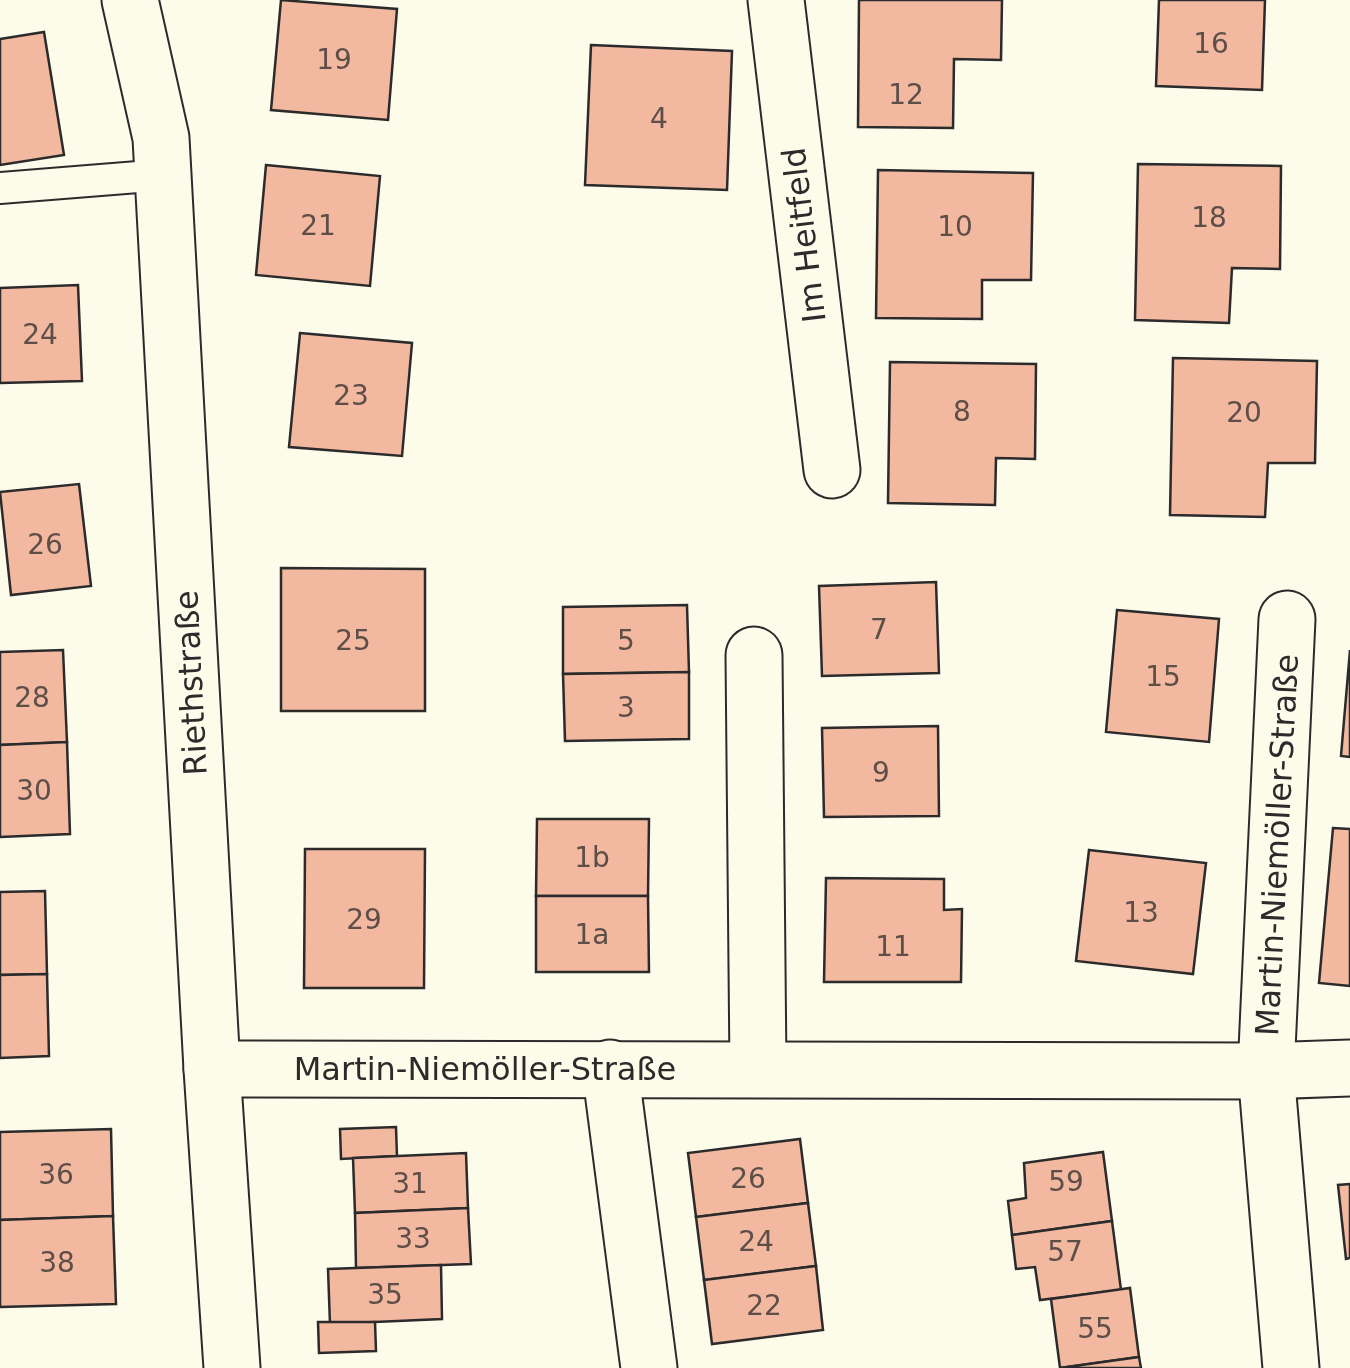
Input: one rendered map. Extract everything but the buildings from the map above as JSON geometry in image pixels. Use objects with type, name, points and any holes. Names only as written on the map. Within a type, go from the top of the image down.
[{"type":"street","name":"Riethstraße","points":[[130,0],[161,138],[232,1368]]},
{"type":"street","name":"Im Heitfeld","points":[[776,0],[832,470]]},
{"type":"street","name":"Martin-Niemöller-Straße","points":[[1266,1071],[1287,619]]},
{"type":"street","points":[[754,655],[758,1068]]},
{"type":"street","points":[[610,1068],[650,1368]]},
{"type":"street","name":"Martin-Niemöller-Straße","points":[[212,1069],[1350,1068]]},
{"type":"street","points":[[1266,1071],[1291,1368]]},
{"type":"lane","points":[[0,188],[163,176]]}]
